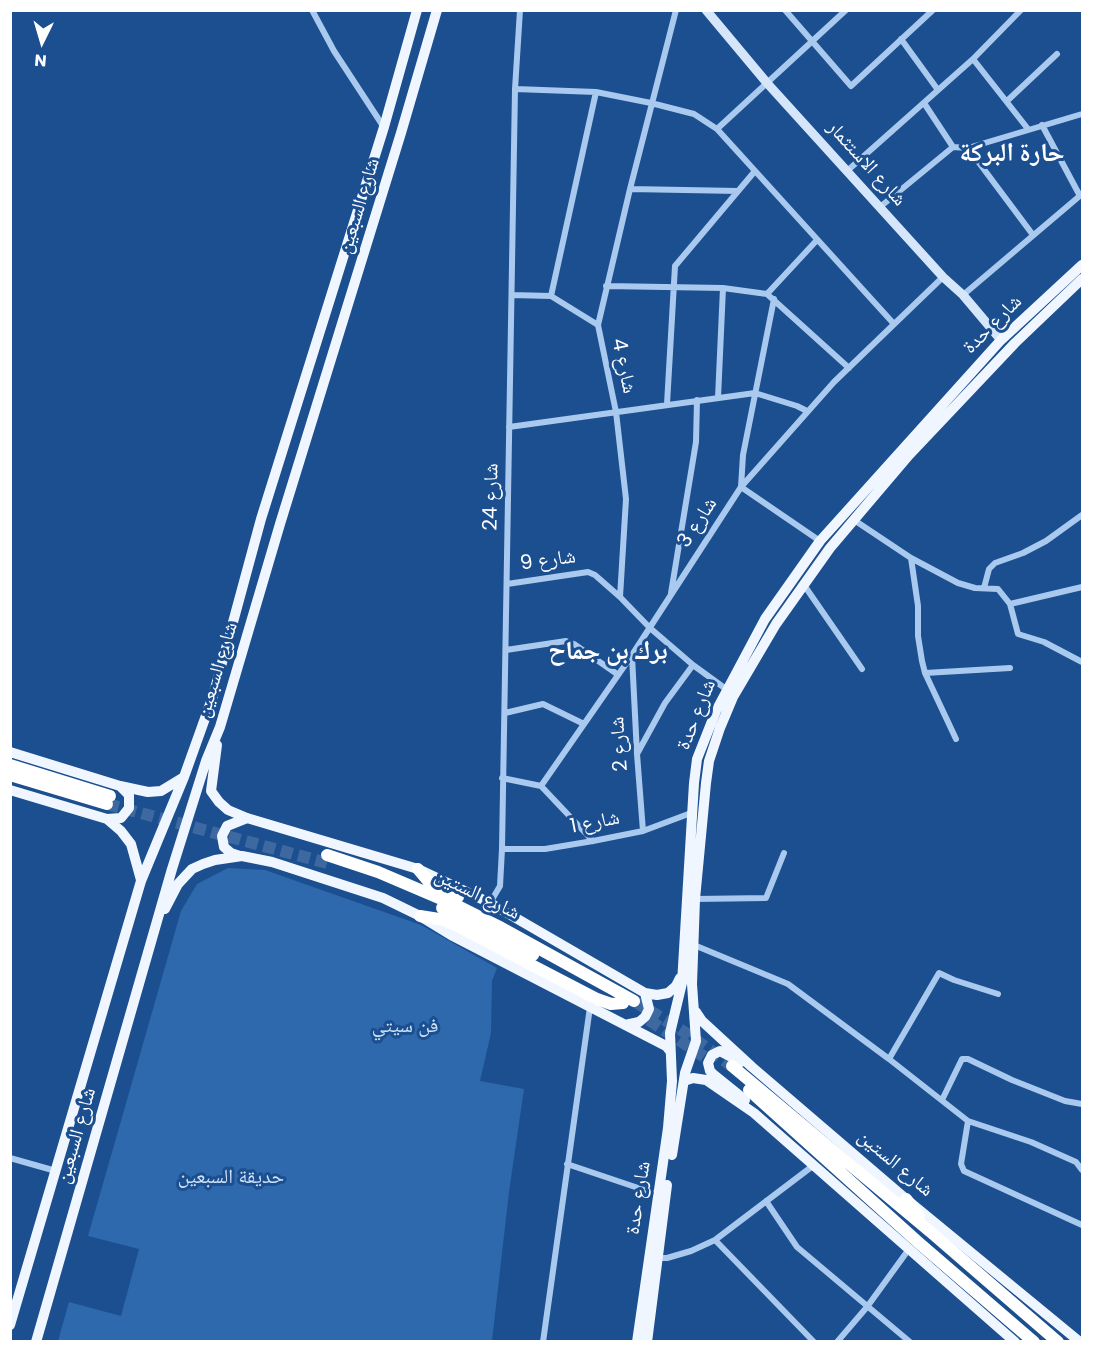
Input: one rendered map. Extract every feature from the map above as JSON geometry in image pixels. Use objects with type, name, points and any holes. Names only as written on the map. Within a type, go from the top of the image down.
[{"type":"highway","points":[[10,765],[109,800],[10,775]]},
{"type":"highway","name":"شارع الستين","points":[[327,859],[423,898],[628,1002]]},
{"type":"highway","points":[[418,869],[428,881],[436,886],[600,973],[612,981],[628,1002]]},
{"type":"highway","points":[[420,916],[445,920],[597,999],[610,1004],[628,1002]]},
{"type":"highway","name":"شارع الستين","points":[[1035,1341],[919,1243],[730,1069],[933,1234],[1058,1341]]},
{"type":"highway","points":[[906,1199],[933,1234]]},
{"type":"main road","name":"شارع السبعين","points":[[10,1325],[141,881],[184,777],[213,696],[261,519],[384,127],[417,10]]},
{"type":"main road","name":"شارع السبعين","points":[[36,1341],[153,933],[206,761],[220,727],[437,10]]},
{"type":"main road","name":"شارع حدة","points":[[647,1341],[684,1081],[696,1041],[692,984],[700,783],[697,759],[726,690],[765,619],[820,541],[1001,340],[1083,265]]},
{"type":"main road","name":"شارع حدة","points":[[637,1341],[668,1128],[672,1081],[670,1033],[682,976],[691,813],[733,697],[776,624],[830,548],[925,438],[1015,343],[1083,279]]},
{"type":"main road","points":[[261,519],[263,525],[268,528],[275,528],[280,524]]},
{"type":"main road","points":[[251,553],[256,549],[262,549],[268,552],[270,558]]},
{"type":"main road","points":[[220,727],[211,791],[228,810],[247,818],[418,869],[490,903],[645,993],[657,995],[669,993],[682,976]]},
{"type":"main road","points":[[10,752],[120,786],[148,792],[166,789],[184,777]]},
{"type":"main road","points":[[10,790],[107,819],[121,818],[129,808],[129,795],[120,786]]},
{"type":"main road","points":[[247,818],[227,826],[222,836],[224,847],[231,853],[272,862],[363,891],[420,916],[451,935],[666,1046],[670,1051]]},
{"type":"main road","points":[[107,819],[122,831],[131,844],[141,881]]},
{"type":"main road","points":[[153,933],[178,884],[192,869],[214,860],[242,856]]},
{"type":"main road","points":[[625,1025],[639,1022],[645,1017],[649,1009],[645,993]]},
{"type":"main road","name":"شارع الستين","points":[[694,1009],[702,1021],[752,1067],[906,1199],[1080,1341]]},
{"type":"main road","points":[[752,1067],[720,1051],[711,1055],[708,1063],[714,1076],[745,1101],[754,1113]]},
{"type":"main road","points":[[684,1081],[693,1078],[706,1080],[754,1113],[1015,1341]]},
{"type":"street","points":[[312,10],[334,51],[384,127]]},
{"type":"street","name":"شارع 24","points":[[490,903],[500,886],[502,849],[515,89],[520,10]]},
{"type":"street","name":"شارع 4","points":[[620,597],[626,499],[616,412],[598,325],[651,103],[676,10]]},
{"type":"street","name":"شارع الاستثمار","points":[[706,10],[767,83],[943,277],[963,295],[1001,340]]},
{"type":"street","points":[[785,10],[850,86],[933,10]]},
{"type":"street","points":[[717,129],[846,10]]},
{"type":"street","points":[[847,171],[974,59],[1021,10]]},
{"type":"street","points":[[901,39],[938,90]]},
{"type":"street","points":[[1007,101],[1057,54]]},
{"type":"street","points":[[974,59],[1028,129]]},
{"type":"street","points":[[515,89],[596,92],[694,114],[717,129],[894,324]]},
{"type":"street","points":[[551,296],[596,92]]},
{"type":"street","points":[[924,103],[953,147]]},
{"type":"street","points":[[880,207],[953,147],[968,148],[1083,114]]},
{"type":"street","points":[[963,295],[1081,195],[1042,125]]},
{"type":"street","points":[[968,148],[1033,235]]},
{"type":"street","points":[[667,404],[675,266],[754,171]]},
{"type":"street","points":[[630,189],[738,191]]},
{"type":"street","points":[[766,294],[817,240]]},
{"type":"street","name":"شارع 3","points":[[541,786],[671,597],[741,487],[807,411],[943,277]]},
{"type":"street","points":[[606,286],[723,288],[766,294],[849,369]]},
{"type":"street","points":[[718,398],[723,288]]},
{"type":"street","points":[[512,295],[551,296],[598,325]]},
{"type":"street","points":[[774,299],[743,455],[741,487],[820,541]]},
{"type":"street","points":[[509,427],[755,393],[807,411]]},
{"type":"street","points":[[671,597],[696,442],[697,400]]},
{"type":"street","points":[[984,588],[989,569],[995,563],[1023,553],[1046,541],[1083,515]]},
{"type":"street","points":[[854,520],[911,558],[958,583],[998,589],[1010,604],[1018,634],[1044,642],[1083,662]]},
{"type":"street","points":[[911,558],[918,606],[918,636],[925,674],[956,739]]},
{"type":"street","name":"شارع 9","points":[[507,584],[588,572],[595,575],[620,597]]},
{"type":"street","points":[[804,585],[862,669]]},
{"type":"street","points":[[1010,604],[1083,587]]},
{"type":"street","points":[[620,597],[650,628],[726,690]]},
{"type":"street","points":[[506,651],[566,641],[574,644],[617,674]]},
{"type":"street","name":"شارع 2","points":[[632,655],[643,831]]},
{"type":"street","points":[[637,754],[665,703],[693,665]]},
{"type":"street","points":[[925,674],[1010,668]]},
{"type":"street","points":[[505,713],[543,704],[584,724]]},
{"type":"street","points":[[502,778],[541,786],[593,841]]},
{"type":"street","name":"شارع 1","points":[[502,849],[545,849],[593,841],[643,831],[691,813]]},
{"type":"street","points":[[696,899],[766,898],[784,853]]},
{"type":"street","points":[[694,945],[788,984],[890,1059],[968,1121],[1031,1142],[1076,1162],[1083,1170]]},
{"type":"street","points":[[890,1059],[939,973],[998,994]]},
{"type":"street","points":[[543,1341],[590,1007]]},
{"type":"street","points":[[942,1100],[962,1059],[965,1058],[1065,1101],[1083,1104]]},
{"type":"street","points":[[968,1121],[961,1164],[964,1172],[1083,1225]]},
{"type":"street","points":[[10,1158],[56,1172]]},
{"type":"street","points":[[567,1164],[659,1195]]},
{"type":"street","points":[[657,1258],[667,1258],[691,1251],[715,1240],[814,1165]]},
{"type":"street","points":[[766,1201],[797,1247],[910,1341]]},
{"type":"street","points":[[715,1240],[814,1341]]},
{"type":"street","points":[[837,1341],[867,1307],[909,1249]]},
{"type":"green space","name":"حديقة السبعين","points":[[228,868],[265,870],[421,925],[497,968],[492,981],[491,1033],[480,1081],[524,1089],[509,1192],[492,1341],[58,1341],[69,1302],[121,1316],[139,1249],[88,1236],[181,911],[197,884]]},
{"type":"tunnel","points":[[107,804],[327,863]]},
{"type":"tunnel","points":[[634,1001],[686,1033],[732,1066]]},
{"type":"tunnel","points":[[649,1020],[712,1062]]},
{"type":"district","name":"حارة البركة","points":[[1012,154]]},
{"type":"district","name":"برك بن جماح","points":[[608,652]]},
{"type":"park label","name":"فن سيتي","points":[[405,1027]]}]
